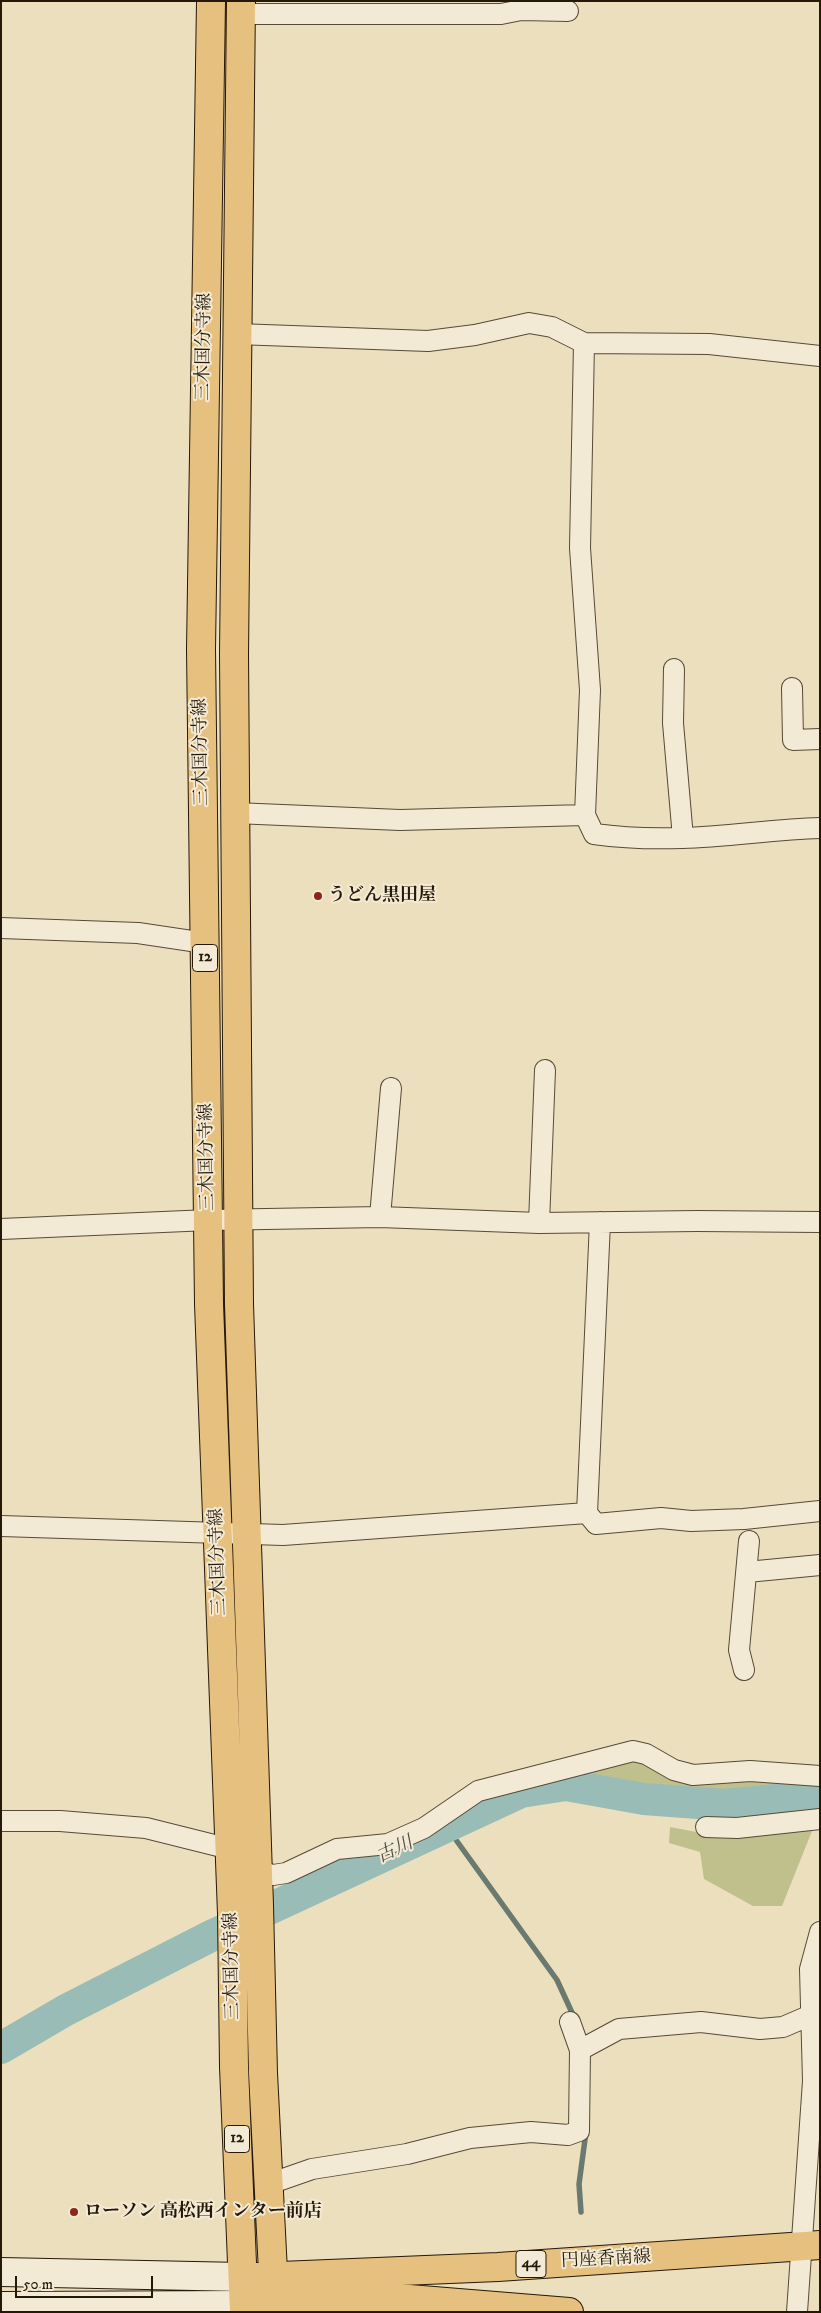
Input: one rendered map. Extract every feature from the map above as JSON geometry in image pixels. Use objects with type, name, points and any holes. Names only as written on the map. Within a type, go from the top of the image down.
[{"type":"main road","name":"三木国分寺線","points":[[211,1],[200,649],[209,1304],[230,1849],[234,1974],[234,2066],[244,2308]]},
{"type":"main road","name":"三木国分寺線","points":[[240,7],[234,644],[239,1304],[263,2073],[275,2308]]},
{"type":"main road","name":"円座香南線","points":[[242,2277],[498,2267],[811,2245]]},
{"type":"main road","points":[[1,2272],[242,2277]]},
{"type":"main road","points":[[1,2306],[275,2308],[347,2299],[409,2299],[569,2312]]},
{"type":"street","points":[[240,7],[501,14],[521,10],[568,11]]},
{"type":"street","points":[[237,334],[428,341],[475,335],[529,323],[552,327],[584,343],[708,344],[820,356]]},
{"type":"street","points":[[584,343],[580,548],[590,690],[585,815],[594,834],[683,838],[820,828]]},
{"type":"street","points":[[674,669],[673,723],[683,838]]},
{"type":"street","points":[[792,688],[792,740],[820,739]]},
{"type":"street","points":[[236,813],[400,820],[585,815]]},
{"type":"street","points":[[1,928],[138,932],[205,944]]},
{"type":"street","points":[[539,1223],[545,1070]]},
{"type":"street","points":[[380,1218],[391,1088]]},
{"type":"street","points":[[1,1229],[238,1219],[380,1218],[539,1223],[820,1222]]},
{"type":"street","points":[[600,1222],[587,1513],[596,1524],[660,1518],[691,1521],[735,1519],[820,1511]]},
{"type":"street","points":[[1,1526],[247,1532],[283,1535],[587,1513]]},
{"type":"street","points":[[744,1670],[739,1650],[749,1541]]},
{"type":"street","points":[[747,1572],[820,1565]]},
{"type":"street","points":[[1,1821],[60,1822],[146,1828],[230,1849],[258,1871],[274,1875],[286,1873],[337,1849],[388,1844],[424,1828],[478,1791],[633,1751],[646,1754],[674,1770],[693,1776],[750,1771],[820,1776]]},
{"type":"street","points":[[706,1827],[737,1828],[820,1819]]},
{"type":"street","points":[[797,2312],[811,2245],[814,2134],[810,1969],[820,1932]]},
{"type":"street","points":[[588,2046],[619,2029],[701,2022],[760,2029],[783,2027],[811,2015]]},
{"type":"street","points":[[268,2184],[312,2168],[407,2154],[470,2138],[530,2132],[568,2135],[579,2131],[588,2046],[570,2022]]},
{"type":"green space","points":[[632,1757],[674,1776],[803,1778],[803,1785],[730,1800],[708,1800],[592,1777],[594,1765]]},
{"type":"green space","points":[[814,1826],[782,1906],[753,1906],[704,1879],[700,1852],[669,1843],[670,1827],[702,1833]]},
{"type":"waterway","name":"古川","points":[[1,2048],[66,2010],[211,1936],[521,1792],[566,1785],[644,1799],[724,1805],[820,1796]]},
{"type":"waterway","points":[[446,1826],[557,1980],[574,2017]]},
{"type":"waterway","points":[[581,2212],[579,2184],[586,2132]]},
{"type":"place","name":"うどん黒田屋","points":[[318,896]]},
{"type":"place","name":"ローソン 高松西インター前店","points":[[74,2212]]}]
